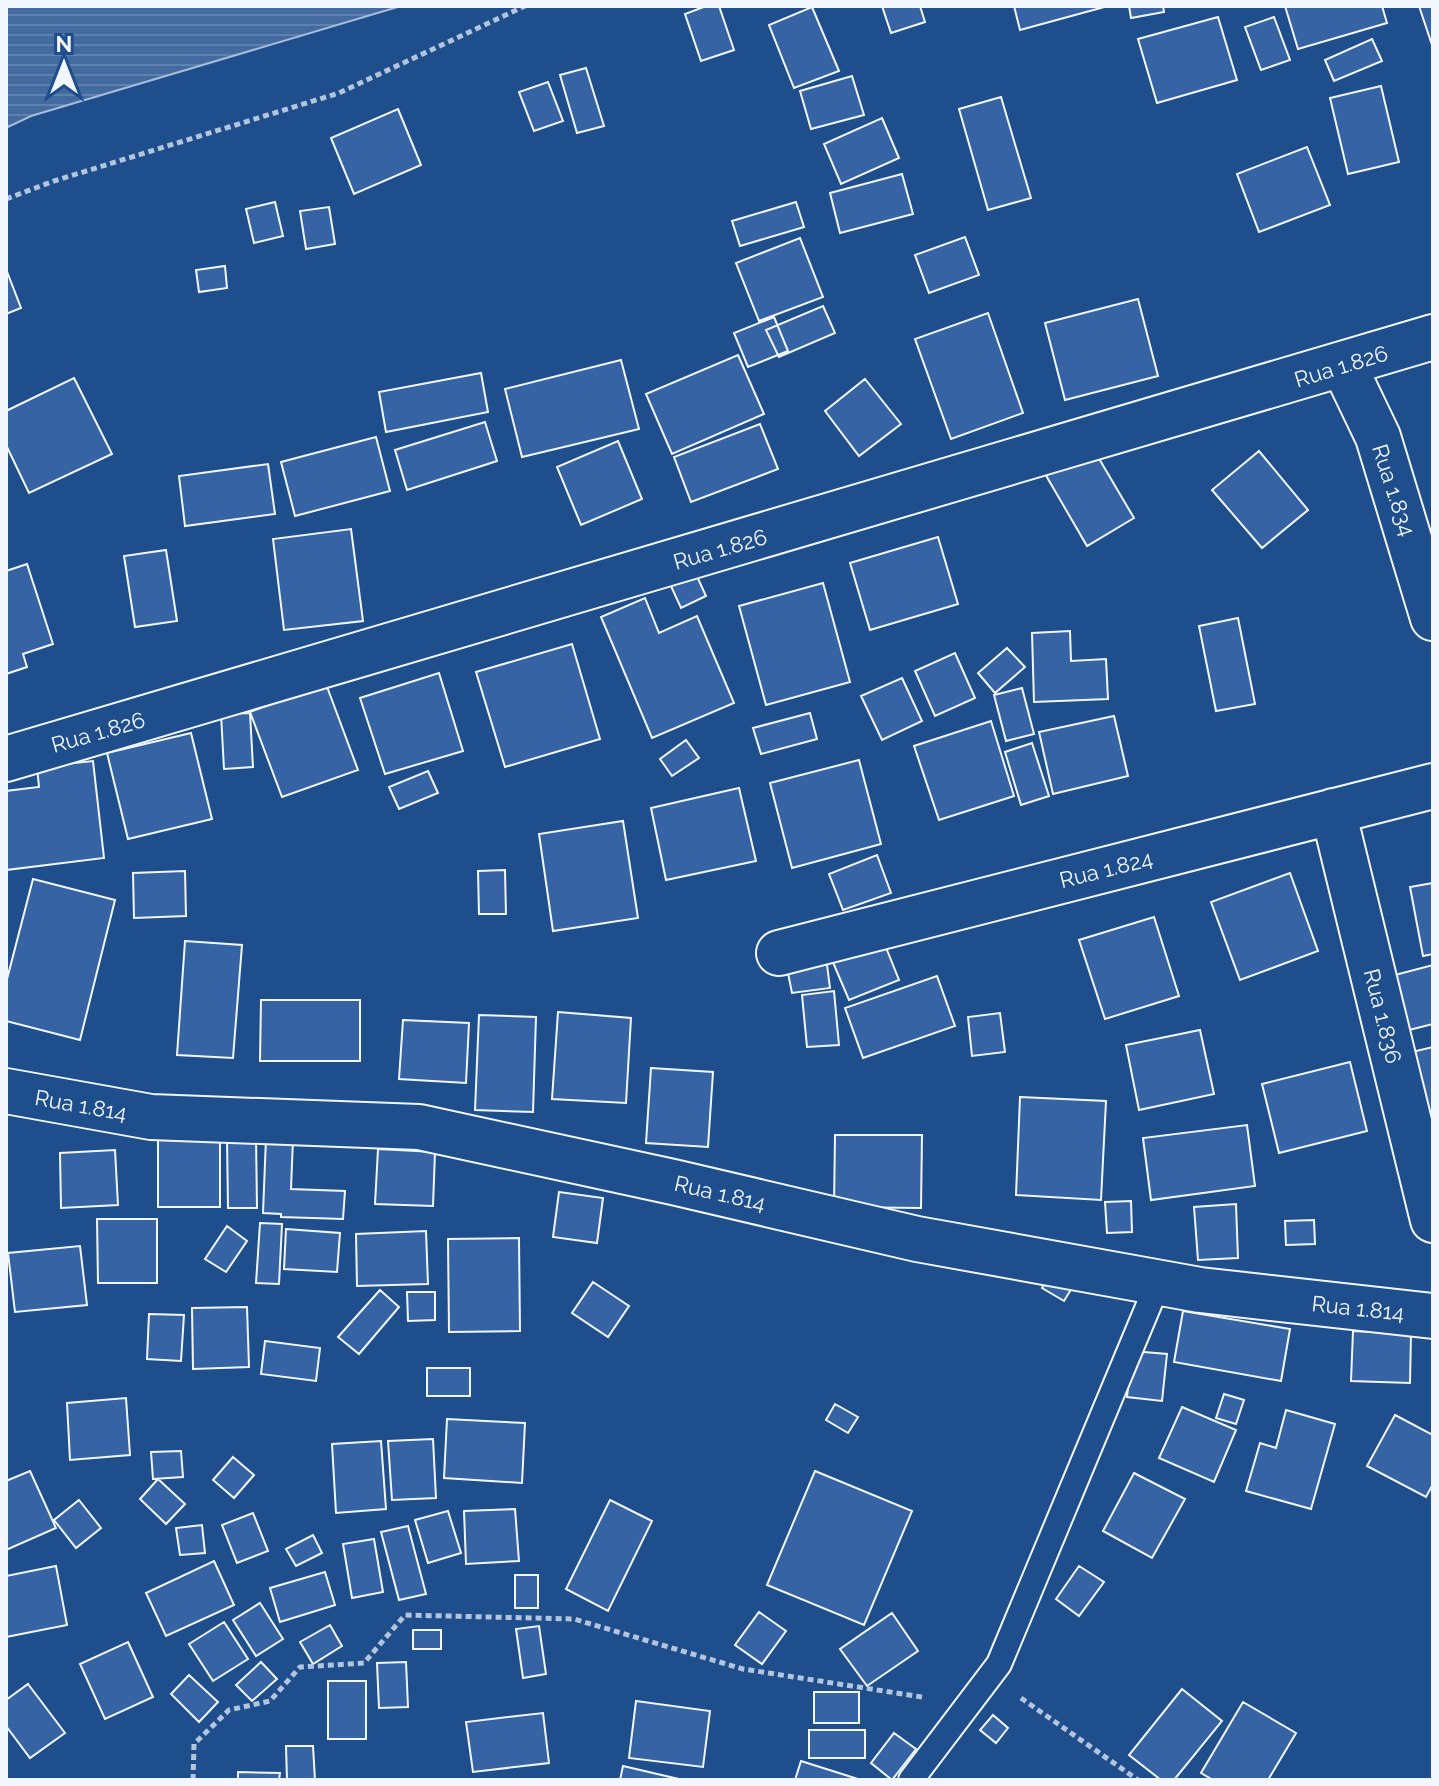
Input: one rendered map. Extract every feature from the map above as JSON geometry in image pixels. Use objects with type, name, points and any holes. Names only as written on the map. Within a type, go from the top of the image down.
[{"type":"street","name":"Rua 1.826","points":[[6,759],[1344,366],[1433,337]]},
{"type":"street","name":"Rua 1.834","points":[[1344,366],[1378,437],[1433,618]]},
{"type":"street","name":"Rua 1.824","points":[[779,953],[1433,786]]},
{"type":"street","name":"Rua 1.836","points":[[1333,811],[1433,1216]]},
{"type":"street","name":"Rua 1.814","points":[[6,1091],[151,1117],[419,1127],[917,1239],[1158,1283],[1433,1316]]},
{"type":"lane","points":[[911,1780],[999,1664],[1158,1283]]},
{"type":"path","points":[[6,199],[54,181],[339,93],[525,6]]},
{"type":"path","points":[[193,1780],[194,1744],[229,1710],[270,1701],[300,1667],[364,1663],[405,1615],[574,1619],[743,1669],[924,1697],[990,1676],[1138,1780]]},
{"type":"water","points":[[6,6],[401,6],[31,116],[6,128]]},
{"type":"building","points":[[706,6],[719,6],[734,50],[701,61],[685,14]]},
{"type":"building","points":[[882,6],[920,6],[925,22],[891,33]]},
{"type":"building","points":[[1014,6],[1108,6],[1020,30]]},
{"type":"building","points":[[1129,6],[1163,6],[1164,12],[1131,18]]},
{"type":"building","points":[[1285,6],[1382,6],[1387,23],[1298,49]]},
{"type":"building","points":[[1419,6],[1433,6],[1433,48]]},
{"type":"building","points":[[812,7],[839,71],[794,88],[769,25]]},
{"type":"building","points":[[1218,17],[1237,80],[1157,103],[1138,39]]},
{"type":"building","points":[[1274,17],[1290,60],[1261,70],[1245,27]]},
{"type":"building","points":[[1372,39],[1382,61],[1334,81],[1325,60]]},
{"type":"building","points":[[586,68],[604,126],[577,133],[560,75]]},
{"type":"building","points":[[852,76],[864,115],[811,129],[800,91]]},
{"type":"building","points":[[548,82],[563,121],[534,131],[519,92]]},
{"type":"building","points":[[1381,86],[1399,162],[1348,174],[1330,98]]},
{"type":"building","points":[[1001,97],[1031,198],[988,210],[959,109]]},
{"type":"building","points":[[398,109],[421,165],[354,194],[331,138]]},
{"type":"building","points":[[882,118],[899,158],[841,184],[824,144]]},
{"type":"building","points":[[1307,147],[1330,205],[1259,232],[1237,174]]},
{"type":"building","points":[[902,174],[913,214],[840,233],[830,193]]},
{"type":"building","points":[[275,202],[283,236],[254,243],[246,209]]},
{"type":"building","points":[[796,202],[804,227],[740,246],[732,221]]},
{"type":"building","points":[[329,207],[335,244],[306,249],[300,211]]},
{"type":"building","points":[[965,237],[979,275],[929,293],[915,255]]},
{"type":"building","points":[[800,238],[823,297],[759,321],[736,263]]},
{"type":"building","points":[[225,266],[227,288],[199,292],[196,270]]},
{"type":"building","points":[[6,269],[21,308],[6,314]]},
{"type":"building","points":[[1138,299],[1158,376],[1065,400],[1045,323]]},
{"type":"building","points":[[823,306],[835,333],[779,357],[766,330]]},
{"type":"building","points":[[988,313],[1023,413],[951,439],[915,339]]},
{"type":"building","points":[[774,317],[788,351],[748,367],[734,333]]},
{"type":"building","points":[[738,355],[764,414],[672,454],[646,394]]},
{"type":"building","points":[[621,360],[639,429],[522,457],[505,389]]},
{"type":"building","points":[[481,373],[488,412],[386,432],[379,392]]},
{"type":"building","points":[[74,378],[112,454],[29,493],[6,445],[6,411]]},
{"type":"building","points":[[865,379],[901,424],[859,456],[825,411]]},
{"type":"building","points":[[485,422],[497,461],[407,490],[395,450]]},
{"type":"building","points":[[760,424],[778,469],[691,502],[674,457]]},
{"type":"building","points":[[376,437],[390,491],[295,516],[281,462]]},
{"type":"building","points":[[618,441],[642,499],[581,525],[557,467]]},
{"type":"building","points":[[1091,445],[1134,518],[1087,546],[1044,472]]},
{"type":"building","points":[[1259,451],[1308,510],[1262,548],[1212,490]]},
{"type":"building","points":[[268,464],[275,514],[185,526],[179,476]]},
{"type":"building","points":[[351,529],[363,621],[284,630],[273,539]]},
{"type":"building","points":[[938,537],[958,604],[870,630],[850,563]]},
{"type":"building","points":[[166,550],[177,621],[135,627],[124,556]]},
{"type":"building","points":[[27,564],[53,644],[23,654],[27,667],[6,674],[6,571]]},
{"type":"building","points":[[695,572],[706,596],[681,608],[670,584]]},
{"type":"building","points":[[823,583],[850,682],[766,705],[739,606]]},
{"type":"building","points":[[645,598],[659,633],[697,616],[734,703],[652,738],[601,617]]},
{"type":"building","points":[[1238,618],[1255,704],[1216,711],[1199,626]]},
{"type":"building","points":[[1070,631],[1071,661],[1106,659],[1108,699],[1034,702],[1032,633]]},
{"type":"building","points":[[572,644],[600,739],[505,767],[476,672]]},
{"type":"building","points":[[1007,648],[1025,667],[995,693],[978,673]]},
{"type":"building","points":[[955,653],[975,698],[935,716],[915,671]]},
{"type":"building","points":[[439,673],[463,751],[385,774],[360,698]]},
{"type":"building","points":[[902,678],[922,721],[882,740],[861,696]]},
{"type":"building","points":[[326,684],[358,770],[282,797],[250,712]]},
{"type":"building","points":[[1022,688],[1034,734],[1006,741],[994,695]]},
{"type":"building","points":[[250,713],[253,767],[224,769],[221,714]]},
{"type":"building","points":[[810,713],[817,739],[761,754],[753,728]]},
{"type":"building","points":[[1114,716],[1128,776],[1053,794],[1039,732]]},
{"type":"building","points":[[991,721],[1014,796],[939,820],[914,746]]},
{"type":"building","points":[[191,733],[212,819],[128,839],[107,753]]},
{"type":"building","points":[[686,740],[699,758],[672,776],[660,759]]},
{"type":"building","points":[[1032,743],[1049,796],[1021,805],[1005,752]]},
{"type":"building","points":[[859,760],[881,844],[792,868],[770,783]]},
{"type":"building","points":[[93,761],[104,858],[6,870],[6,791],[39,787],[37,767]]},
{"type":"building","points":[[428,771],[438,793],[399,809],[389,787]]},
{"type":"building","points":[[739,788],[756,861],[666,880],[651,808]]},
{"type":"building","points":[[623,821],[638,918],[553,931],[539,834]]},
{"type":"building","points":[[877,855],[891,893],[843,910],[829,874]]},
{"type":"building","points":[[505,870],[506,914],[479,914],[478,871]]},
{"type":"building","points":[[185,871],[186,916],[134,918],[133,873]]},
{"type":"building","points":[[1290,873],[1318,951],[1240,980],[1211,902]]},
{"type":"building","points":[[33,879],[115,900],[80,1040],[6,1021],[6,983]]},
{"type":"building","points":[[1433,883],[1433,954],[1423,956],[1410,887]]},
{"type":"building","points":[[1154,917],[1179,996],[1105,1019],[1079,940]]},
{"type":"building","points":[[883,940],[899,980],[849,1000],[832,960]]},
{"type":"building","points":[[185,941],[242,945],[233,1058],[177,1055]]},
{"type":"building","points":[[826,957],[830,988],[792,993],[786,963]]},
{"type":"building","points":[[1433,965],[1433,1024],[1409,1030],[1395,975]]},
{"type":"building","points":[[937,976],[955,1026],[863,1058],[845,1008]]},
{"type":"building","points":[[834,991],[839,1045],[807,1047],[802,995]]},
{"type":"building","points":[[261,1000],[360,1000],[360,1061],[260,1061]]},
{"type":"building","points":[[558,1012],[631,1018],[626,1103],[552,1099]]},
{"type":"building","points":[[1000,1013],[1005,1052],[972,1056],[968,1017]]},
{"type":"building","points":[[479,1015],[536,1017],[533,1112],[475,1110]]},
{"type":"building","points":[[403,1020],[469,1023],[466,1083],[399,1079]]},
{"type":"building","points":[[1200,1030],[1214,1094],[1139,1110],[1126,1045]]},
{"type":"building","points":[[1433,1047],[1433,1137],[1412,1052]]},
{"type":"building","points":[[1350,1062],[1367,1131],[1279,1153],[1262,1084]]},
{"type":"building","points":[[651,1068],[713,1072],[708,1147],[646,1143]]},
{"type":"building","points":[[1020,1097],[1106,1101],[1101,1200],[1016,1195]]},
{"type":"building","points":[[1247,1125],[1255,1186],[1151,1200],[1143,1138]]},
{"type":"building","points":[[835,1135],[922,1135],[921,1208],[834,1207]]},
{"type":"building","points":[[220,1136],[220,1207],[158,1207],[158,1137]]},
{"type":"building","points":[[256,1137],[257,1208],[228,1208],[227,1138]]},
{"type":"building","points":[[266,1138],[293,1139],[291,1189],[345,1191],[343,1219],[281,1217],[281,1214],[263,1213]]},
{"type":"building","points":[[378,1149],[435,1152],[433,1206],[375,1204]]},
{"type":"building","points":[[115,1150],[118,1205],[61,1208],[60,1153]]},
{"type":"building","points":[[559,1192],[603,1198],[597,1243],[553,1237]]},
{"type":"building","points":[[1131,1201],[1132,1232],[1107,1233],[1105,1202]]},
{"type":"building","points":[[1236,1204],[1238,1258],[1198,1260],[1194,1207]]},
{"type":"building","points":[[97,1219],[157,1219],[157,1283],[98,1283]]},
{"type":"building","points":[[1314,1220],[1315,1244],[1286,1245],[1285,1221]]},
{"type":"building","points":[[260,1223],[282,1224],[279,1284],[256,1283]]},
{"type":"building","points":[[227,1226],[247,1241],[226,1272],[205,1259]]},
{"type":"building","points":[[286,1229],[340,1233],[337,1272],[284,1269]]},
{"type":"building","points":[[426,1231],[428,1284],[357,1286],[356,1234]]},
{"type":"building","points":[[519,1238],[520,1331],[449,1332],[448,1239]]},
{"type":"building","points":[[80,1246],[87,1305],[15,1312],[8,1253]]},
{"type":"building","points":[[1056,1265],[1078,1278],[1064,1301],[1042,1288]]},
{"type":"building","points":[[593,1282],[629,1306],[608,1337],[572,1313]]},
{"type":"building","points":[[380,1290],[399,1307],[359,1354],[338,1337]]},
{"type":"building","points":[[407,1292],[435,1292],[435,1320],[408,1321]]},
{"type":"building","points":[[247,1307],[249,1367],[193,1369],[192,1308]]},
{"type":"building","points":[[1183,1311],[1290,1329],[1281,1381],[1174,1362]]},
{"type":"building","points":[[149,1314],[184,1315],[181,1361],[147,1359]]},
{"type":"building","points":[[1353,1331],[1411,1334],[1410,1383],[1351,1381]]},
{"type":"building","points":[[265,1341],[320,1348],[316,1381],[261,1374]]},
{"type":"building","points":[[1132,1351],[1167,1354],[1162,1401],[1127,1397]]},
{"type":"building","points":[[427,1368],[470,1368],[470,1396],[427,1396]]},
{"type":"building","points":[[1224,1394],[1244,1400],[1236,1424],[1216,1418]]},
{"type":"building","points":[[126,1398],[130,1455],[70,1460],[67,1403]]},
{"type":"building","points":[[835,1404],[858,1417],[848,1433],[826,1420]]},
{"type":"building","points":[[1182,1407],[1236,1430],[1214,1482],[1159,1458]]},
{"type":"building","points":[[1286,1410],[1335,1424],[1311,1509],[1246,1491],[1260,1443],[1276,1448]]},
{"type":"building","points":[[1395,1415],[1433,1435],[1433,1484],[1426,1497],[1367,1466]]},
{"type":"building","points":[[447,1419],[525,1423],[522,1483],[444,1478]]},
{"type":"building","points":[[433,1439],[436,1498],[392,1500],[388,1441]]},
{"type":"building","points":[[381,1441],[386,1509],[336,1513],[332,1444]]},
{"type":"building","points":[[181,1451],[183,1477],[153,1479],[151,1452]]},
{"type":"building","points":[[233,1457],[254,1475],[234,1498],[213,1480]]},
{"type":"building","points":[[30,1471],[56,1528],[6,1550],[6,1481]]},
{"type":"building","points":[[815,1471],[912,1511],[864,1625],[767,1585]]},
{"type":"building","points":[[1134,1473],[1185,1499],[1152,1558],[1103,1531]]},
{"type":"building","points":[[158,1479],[185,1504],[166,1524],[140,1499]]},
{"type":"building","points":[[79,1500],[101,1528],[76,1548],[54,1520]]},
{"type":"building","points":[[610,1500],[652,1521],[608,1611],[566,1589]]},
{"type":"building","points":[[515,1509],[519,1561],[466,1564],[464,1511]]},
{"type":"building","points":[[448,1511],[461,1553],[428,1563],[415,1520]]},
{"type":"building","points":[[253,1513],[268,1551],[237,1563],[222,1525]]},
{"type":"building","points":[[202,1525],[205,1553],[180,1555],[176,1528]]},
{"type":"building","points":[[408,1526],[426,1594],[399,1600],[381,1532]]},
{"type":"building","points":[[313,1535],[322,1553],[296,1566],[286,1549]]},
{"type":"building","points":[[374,1539],[383,1592],[352,1598],[343,1544]]},
{"type":"building","points":[[214,1561],[234,1605],[166,1636],[146,1593]]},
{"type":"building","points":[[56,1566],[67,1625],[6,1637],[6,1576]]},
{"type":"building","points":[[1079,1566],[1104,1582],[1079,1616],[1056,1599]]},
{"type":"building","points":[[325,1572],[335,1605],[280,1622],[270,1588]]},
{"type":"building","points":[[515,1575],[538,1575],[538,1608],[515,1608]]},
{"type":"building","points":[[260,1603],[283,1639],[256,1656],[233,1620]]},
{"type":"building","points":[[759,1612],[786,1631],[762,1664],[735,1645]]},
{"type":"building","points":[[892,1613],[918,1651],[867,1686],[840,1649]]},
{"type":"building","points":[[224,1622],[248,1659],[213,1681],[189,1644]]},
{"type":"building","points":[[330,1625],[342,1646],[313,1664],[300,1642]]},
{"type":"building","points":[[539,1626],[546,1674],[523,1678],[516,1629]]},
{"type":"building","points":[[413,1630],[441,1630],[441,1649],[413,1649]]},
{"type":"building","points":[[128,1642],[153,1697],[105,1719],[80,1664]]},
{"type":"building","points":[[261,1662],[277,1679],[252,1701],[236,1685]]},
{"type":"building","points":[[406,1662],[408,1707],[379,1708],[377,1663]]},
{"type":"building","points":[[189,1675],[218,1702],[199,1722],[171,1694]]},
{"type":"building","points":[[328,1681],[366,1681],[366,1739],[328,1739]]},
{"type":"building","points":[[28,1684],[65,1733],[30,1758],[6,1726],[6,1700]]},
{"type":"building","points":[[1182,1689],[1222,1721],[1174,1780],[1161,1780],[1129,1755]]},
{"type":"building","points":[[814,1692],[859,1692],[859,1723],[814,1723]]},
{"type":"building","points":[[636,1701],[710,1711],[703,1767],[629,1758]]},
{"type":"building","points":[[1243,1702],[1296,1733],[1268,1780],[1213,1780],[1201,1773]]},
{"type":"building","points":[[543,1713],[549,1763],[473,1772],[466,1722]]},
{"type":"building","points":[[993,1715],[1008,1728],[996,1743],[980,1730]]},
{"type":"building","points":[[809,1730],[865,1730],[865,1758],[809,1758]]},
{"type":"building","points":[[894,1733],[916,1749],[892,1780],[871,1763]]},
{"type":"building","points":[[286,1746],[313,1746],[315,1780],[287,1780]]},
{"type":"building","points":[[801,1761],[861,1780],[795,1780]]},
{"type":"building","points":[[623,1766],[683,1780],[620,1780]]},
{"type":"building","points":[[238,1772],[280,1773],[279,1780],[238,1780]]}]
